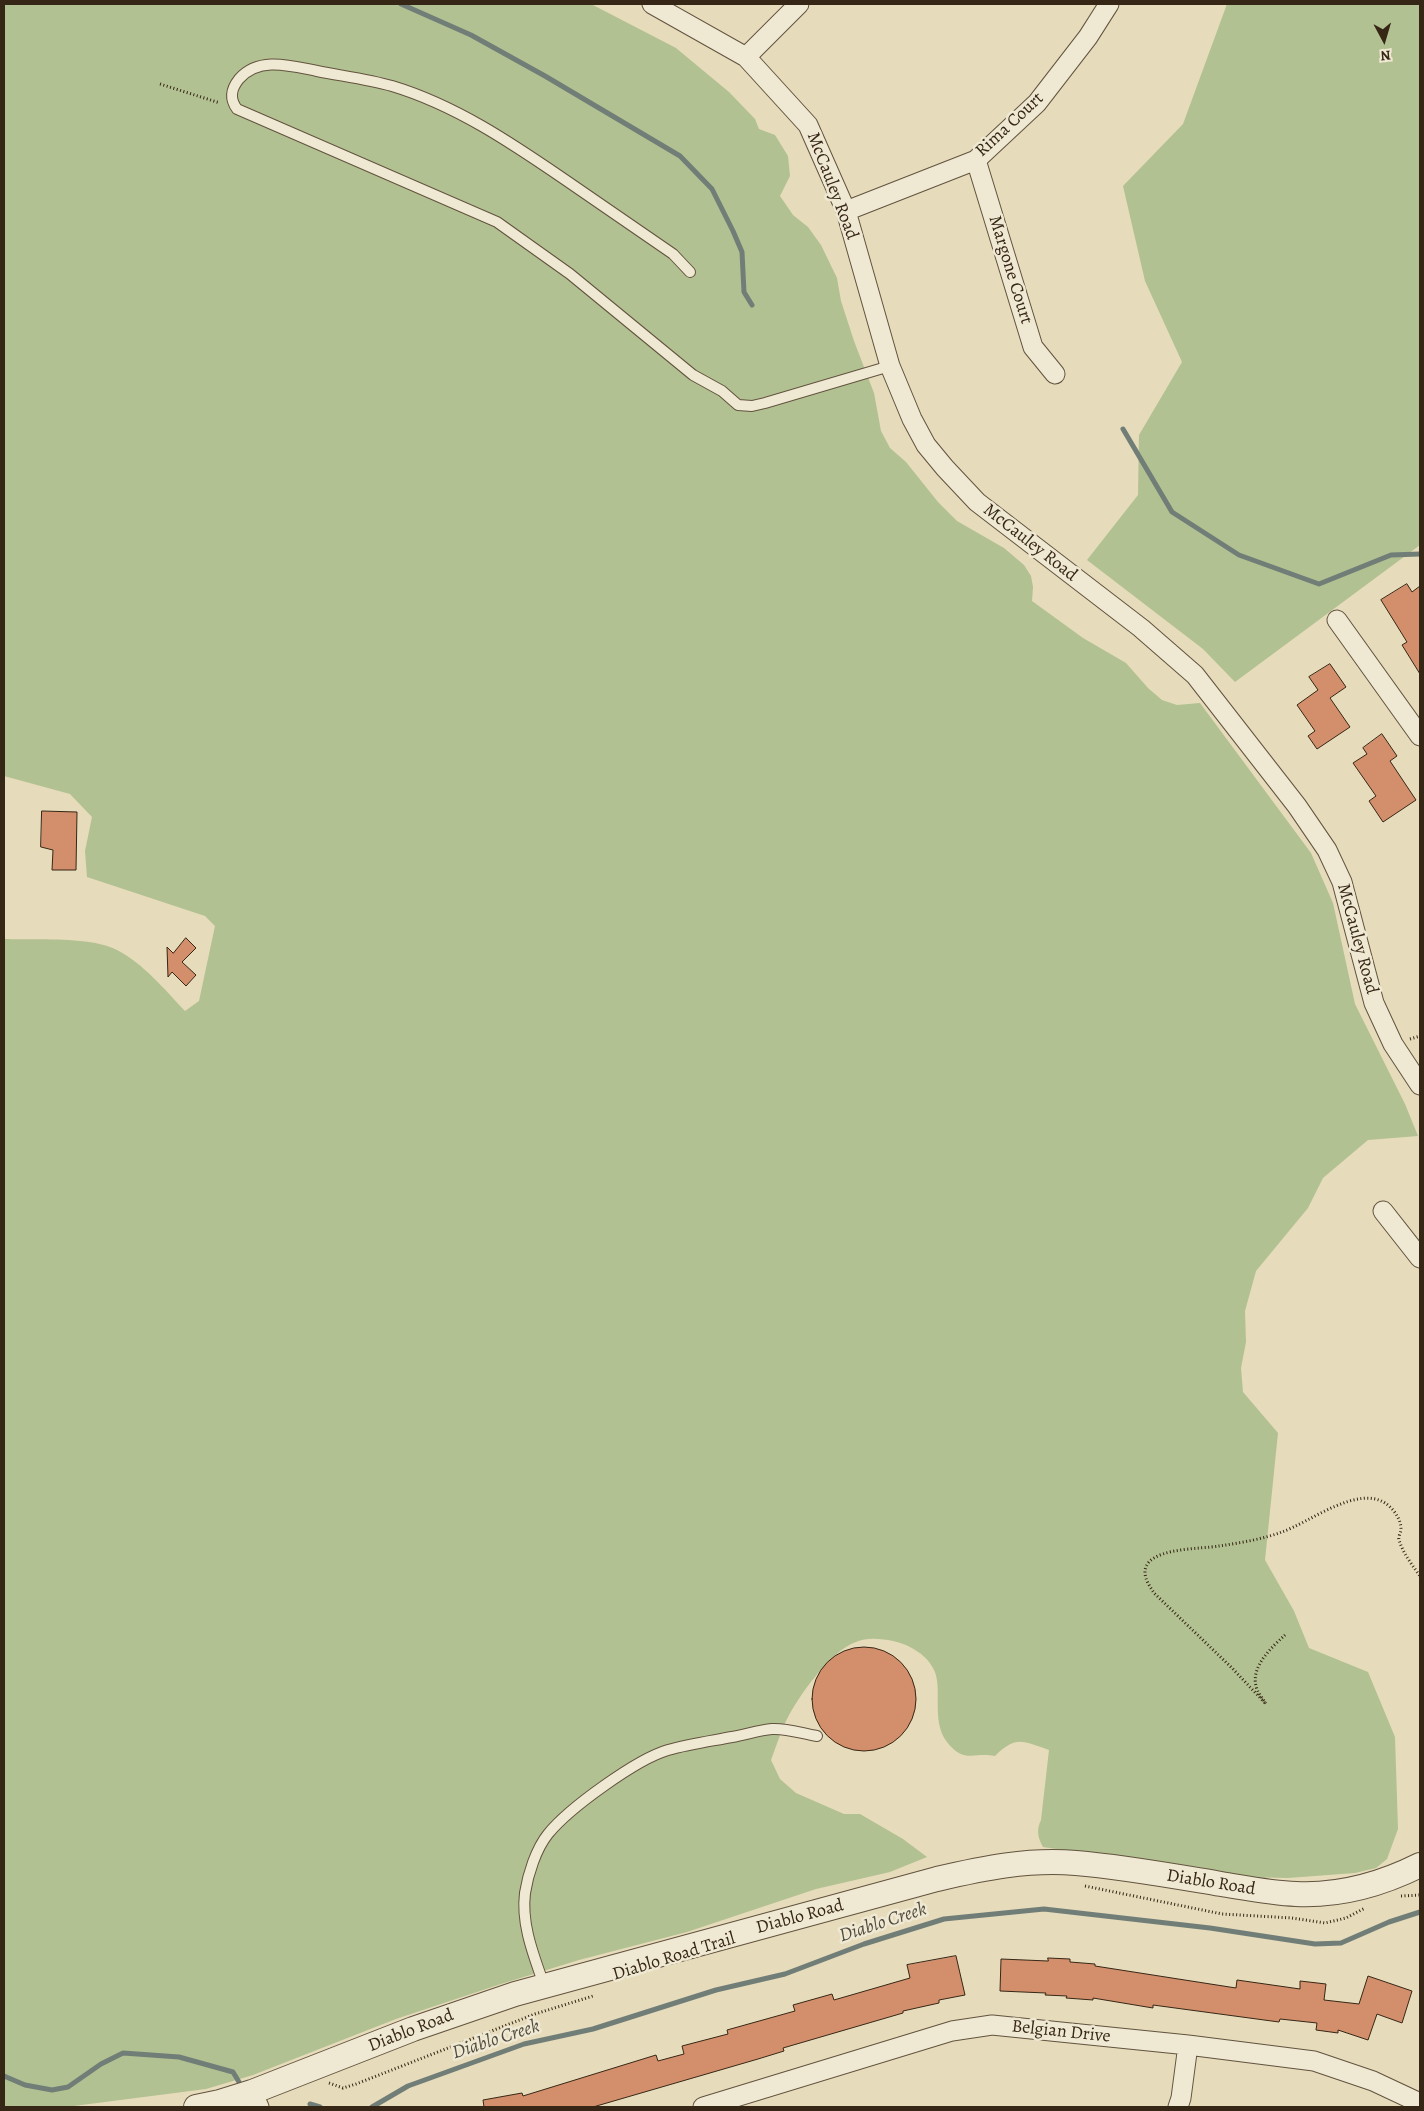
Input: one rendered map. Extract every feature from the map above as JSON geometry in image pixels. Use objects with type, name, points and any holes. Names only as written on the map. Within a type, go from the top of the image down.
[{"type":"street","name":"McCauley Road","points":[[652,4],[746,57],[808,126],[846,211],[890,366],[912,419],[926,445],[944,468],[977,502],[1141,628],[1195,675],[1296,806],[1327,850],[1342,882],[1374,1003],[1393,1044],[1420,1085]]},
{"type":"street","points":[[746,57],[799,4]]},
{"type":"street","name":"Rima Court","points":[[846,211],[976,160],[1038,103],[1088,37],[1109,4]]},
{"type":"street","name":"Margone Court","points":[[976,160],[1032,347],[1055,374]]},
{"type":"street","points":[[1336,620],[1420,736]]},
{"type":"street","points":[[1383,1211],[1420,1258]]},
{"type":"street","name":"Diablo Road","points":[[196,2107],[220,2102],[256,2100],[422,2026],[544,1986],[937,1879],[1011,1864],[1044,1862],[1091,1864],[1246,1888],[1298,1894],[1344,1891],[1369,1885],[1420,1865]]},
{"type":"street","name":"Belgian Drive","points":[[703,2107],[952,2031],[992,2024],[1314,2060],[1374,2081],[1420,2103]]},
{"type":"street","points":[[1178,2107],[1181,2098],[1188,2045]]},
{"type":"lane","points":[[690,272],[673,254],[506,139],[450,110],[392,86],[289,65],[261,65],[248,69],[234,86],[231,94],[232,101],[237,109],[497,222],[570,274],[693,374],[722,391],[738,405],[752,406],[765,403],[890,366]]},
{"type":"lane","points":[[544,1986],[530,1947],[524,1915],[528,1877],[539,1849],[547,1835],[580,1803],[646,1759],[668,1750],[773,1729],[817,1736]]},
{"type":"path","points":[[160,84],[237,109]]},
{"type":"path","points":[[1406,1040],[1420,1036]]},
{"type":"path","points":[[1285,1635],[1264,1658],[1256,1671],[1256,1686],[1266,1704],[1232,1668],[1154,1593],[1146,1582],[1145,1571],[1148,1563],[1157,1556],[1170,1552],[1219,1546],[1282,1532],[1348,1501],[1365,1498],[1385,1503],[1396,1514],[1401,1528],[1398,1538],[1410,1563],[1420,1576]]},
{"type":"path","points":[[1077,1884],[1222,1914],[1292,1918],[1325,1923],[1346,1918],[1370,1905]]},
{"type":"path","points":[[1393,1896],[1408,1897],[1420,1895]]},
{"type":"path","name":"Diablo Road Trail","points":[[327,2082],[343,2088],[356,2084],[535,2014],[598,1994]]},
{"type":"green space","points":[[4,4],[591,4],[676,48],[729,92],[755,119],[759,129],[775,135],[788,156],[790,176],[780,196],[793,215],[808,227],[821,245],[837,278],[841,301],[874,393],[881,431],[890,448],[906,462],[938,502],[957,521],[1004,548],[1024,565],[1031,576],[1033,587],[1032,601],[1083,638],[1126,663],[1148,688],[1162,700],[1177,705],[1200,703],[1311,853],[1333,903],[1355,1004],[1405,1104],[1418,1136],[1368,1140],[1323,1178],[1308,1208],[1256,1271],[1245,1311],[1246,1342],[1241,1368],[1243,1392],[1278,1433],[1265,1560],[1294,1611],[1309,1648],[1368,1672],[1395,1737],[1398,1829],[1387,1859],[1376,1868],[1355,1873],[1288,1878],[1244,1877],[1199,1867],[1137,1861],[1043,1847],[1038,1831],[1049,1750],[1026,1742],[1014,1742],[995,1756],[969,1756],[959,1753],[947,1742],[942,1733],[939,1724],[936,1675],[926,1658],[916,1650],[893,1641],[865,1639],[846,1647],[816,1676],[798,1700],[786,1721],[771,1760],[780,1779],[796,1793],[844,1814],[860,1814],[903,1839],[927,1857],[890,1872],[816,1889],[687,1932],[579,1960],[501,1984],[396,2019],[253,2075],[206,2089],[66,2107],[4,2107],[4,939],[78,941],[117,950],[136,962],[154,978],[185,1011],[199,1001],[215,926],[205,916],[87,877],[85,851],[92,817],[70,794],[4,776]]},
{"type":"green space","points":[[1227,4],[1420,4],[1420,545],[1235,682],[1203,649],[1087,560],[1138,495],[1139,435],[1182,362],[1145,281],[1123,186],[1183,124]]},
{"type":"building","points":[[1407,584],[1412,592],[1420,586],[1420,674],[1402,645],[1407,642],[1381,600]]},
{"type":"building","points":[[1330,664],[1346,687],[1330,698],[1350,727],[1317,749],[1308,736],[1315,731],[1297,705],[1318,690],[1309,677]]},
{"type":"building","points":[[1382,734],[1397,756],[1390,761],[1416,800],[1383,822],[1369,801],[1376,796],[1353,763],[1367,754],[1363,748]]},
{"type":"building","points":[[42,811],[77,812],[76,870],[52,870],[53,850],[41,847]]},
{"type":"building","points":[[186,938],[196,948],[182,962],[196,975],[186,986],[172,972],[168,977],[167,947],[173,953]]},
{"type":"building","points":[[864,1647],[884,1651],[893,1656],[907,1670],[912,1679],[916,1699],[912,1719],[907,1728],[893,1742],[884,1747],[864,1751],[844,1747],[835,1742],[821,1728],[816,1719],[812,1699],[816,1679],[821,1670],[835,1656],[844,1651]]},
{"type":"building","points":[[956,1956],[965,1995],[939,2000],[939,2003],[903,2011],[903,2013],[783,2048],[784,2051],[593,2107],[484,2107],[483,2100],[522,2093],[523,2096],[656,2055],[658,2061],[684,2054],[682,2046],[728,2034],[727,2030],[795,2011],[793,2005],[832,1994],[834,2000],[910,1978],[907,1965]]},
{"type":"building","points":[[1048,1958],[1070,1959],[1070,1962],[1095,1964],[1095,1966],[1236,1988],[1237,1980],[1300,1989],[1300,1981],[1326,1984],[1324,2000],[1359,2004],[1368,1976],[1412,1991],[1402,2023],[1377,2014],[1368,2040],[1338,2030],[1338,2033],[1316,2030],[1317,2023],[1280,2019],[1279,2022],[1153,2005],[1153,2008],[1093,1998],[1093,2000],[1066,1998],[1067,1996],[1045,1995],[1046,1993],[1000,1991],[1001,1959],[1048,1961]]},
{"type":"waterway","points":[[401,4],[471,35],[545,76],[680,156],[712,189],[733,231],[742,252],[744,292],[752,305]]},
{"type":"waterway","points":[[1123,429],[1172,512],[1239,555],[1319,584],[1391,555],[1420,554]]},
{"type":"waterway","name":"Diablo Creek","points":[[372,2107],[408,2086],[524,2044],[593,2029],[716,1990],[785,1974],[864,1944],[944,1919],[1044,1909],[1210,1928],[1315,1944],[1341,1943],[1389,1922],[1420,1912]]},
{"type":"waterway","name":"Diablo Creek","points":[[4,2076],[25,2085],[52,2090],[68,2087],[101,2064],[123,2053],[179,2057],[233,2072],[239,2082]]},
{"type":"waterway","name":"Diablo Creek","points":[[310,2104],[320,2107]]}]
